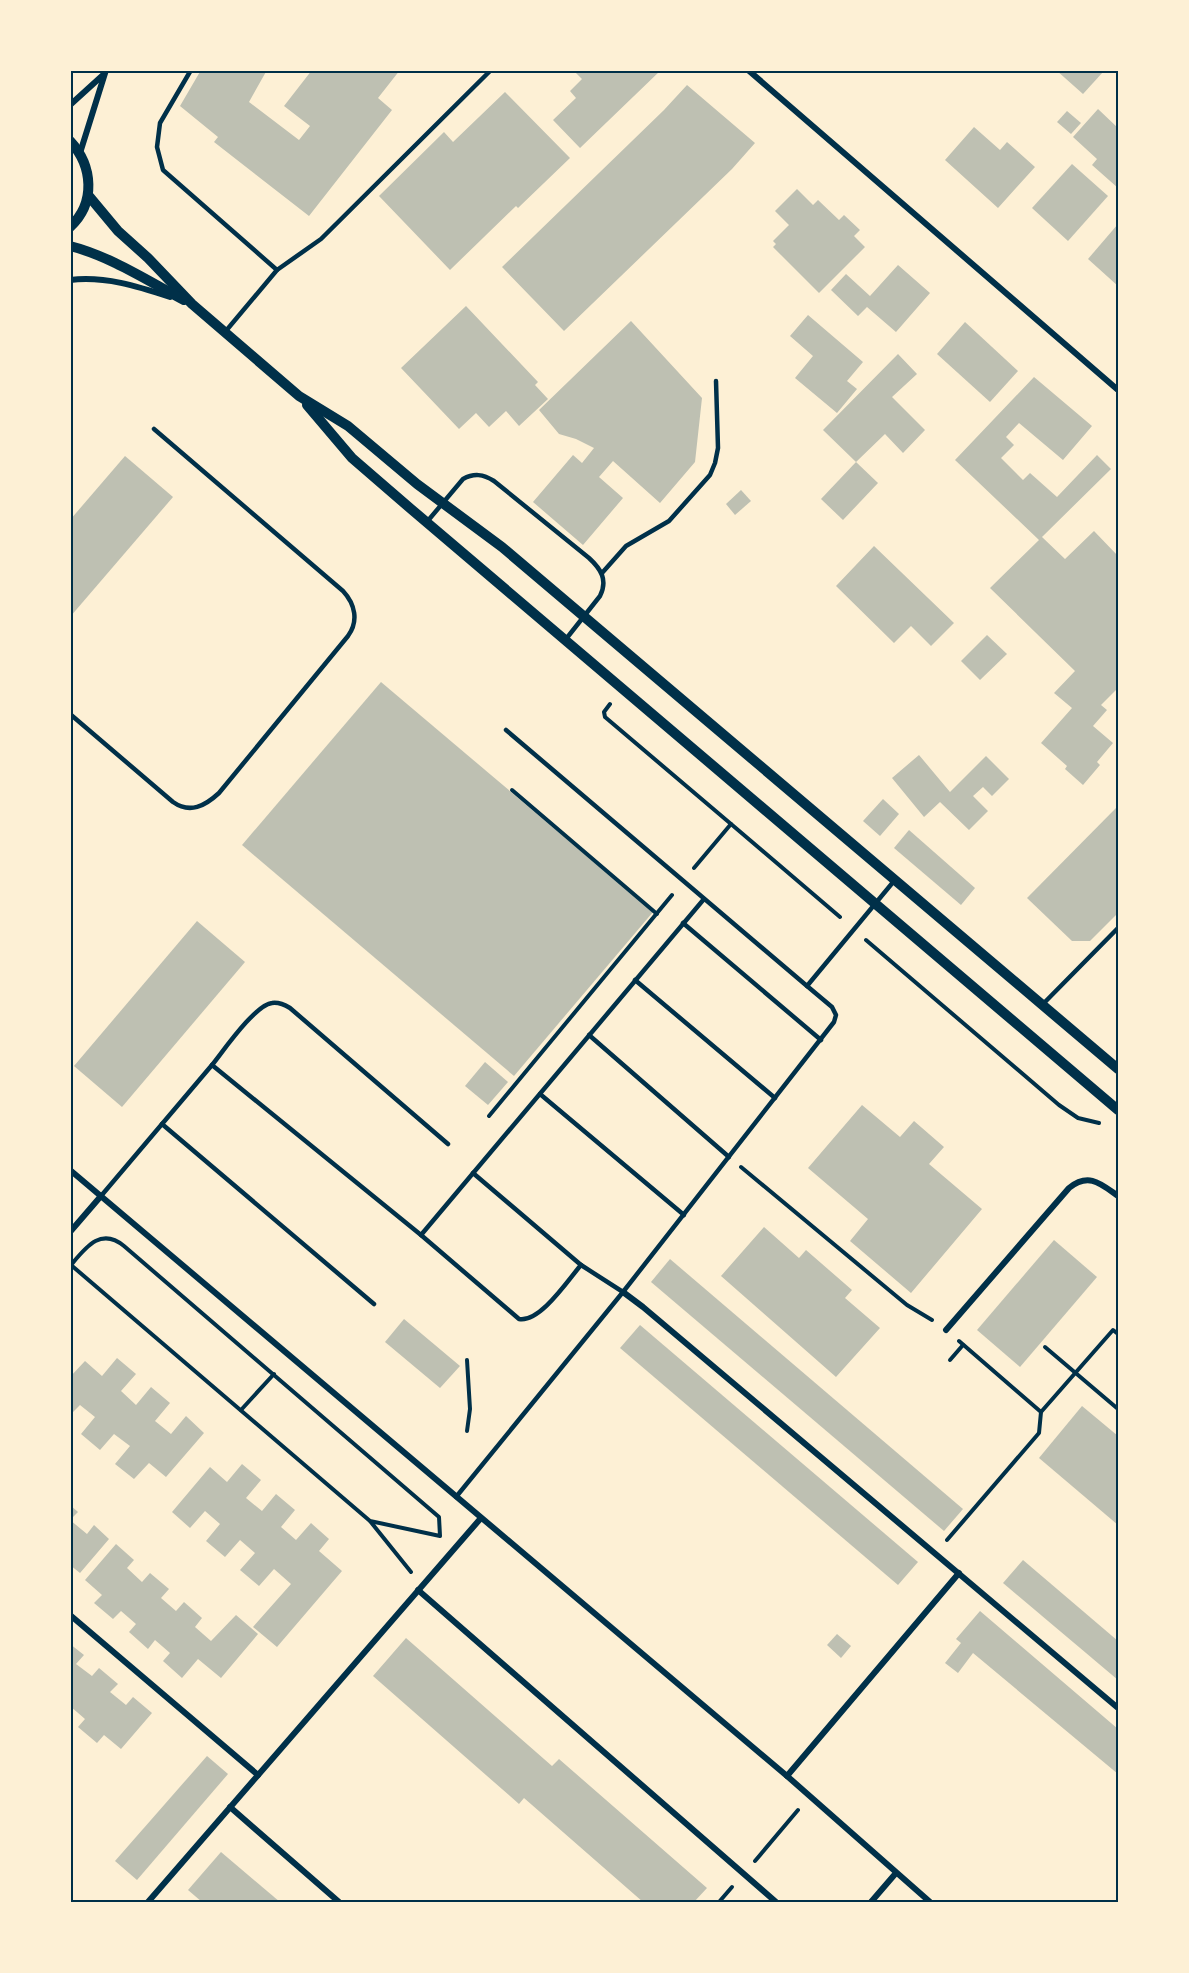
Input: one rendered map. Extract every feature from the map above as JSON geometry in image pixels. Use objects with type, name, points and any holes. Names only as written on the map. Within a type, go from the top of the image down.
[{"type":"street","points":[[748,70],[1119,390]]},
{"type":"street","points":[[70,105],[105,73]]},
{"type":"street","points":[[80,153],[105,73]]},
{"type":"street","points":[[70,141],[80,153],[88,173],[88,195],[80,216],[70,227]]},
{"type":"street","points":[[88,195],[118,231],[148,258],[192,304],[299,396],[352,458],[1119,1110]]},
{"type":"street","points":[[70,246],[90,252],[192,304]]},
{"type":"street","points":[[70,280],[101,279],[122,283],[192,304]]},
{"type":"street","points":[[299,396],[348,426],[442,503],[502,547],[1119,1069]]},
{"type":"street","points":[[70,1170],[810,1796],[930,1902]]},
{"type":"street","points":[[946,1330],[1073,1185],[1082,1180],[1092,1180],[1119,1196]]},
{"type":"street","points":[[70,1232],[101,1196]]},
{"type":"street","points":[[623,1292],[1119,1708]]},
{"type":"street","points":[[148,1902],[481,1518]]},
{"type":"street","points":[[786,1776],[959,1573]]},
{"type":"street","points":[[418,1590],[776,1902]]},
{"type":"street","points":[[70,1615],[258,1775]]},
{"type":"street","points":[[230,1807],[339,1902]]},
{"type":"street","points":[[871,1902],[896,1873]]},
{"type":"lane","points":[[191,70],[160,123],[157,147],[163,170],[277,270]]},
{"type":"lane","points":[[225,332],[277,270],[321,239],[491,70]]},
{"type":"lane","points":[[602,573],[626,546],[669,521],[710,475],[718,448],[716,381]]},
{"type":"lane","points":[[70,714],[172,802],[180,807],[200,807],[219,793],[348,636],[354,624],[352,603],[343,591],[154,429]]},
{"type":"lane","points":[[426,523],[465,477],[476,474],[487,476],[589,558],[602,573],[604,584],[602,594],[565,640]]},
{"type":"lane","points":[[456,1497],[684,1215],[821,1040],[834,1022],[836,1015],[831,1007],[807,986],[506,730]]},
{"type":"lane","points":[[807,986],[895,880]]},
{"type":"lane","points":[[421,1235],[704,899]]},
{"type":"lane","points":[[683,923],[821,1040]]},
{"type":"lane","points":[[1042,1005],[1119,928]]},
{"type":"lane","points":[[635,980],[775,1098]]},
{"type":"lane","points":[[101,1196],[257,1012],[270,1003],[283,1004],[290,1008],[448,1144]]},
{"type":"lane","points":[[589,1035],[729,1157]]},
{"type":"lane","points":[[212,1065],[421,1235],[519,1319],[525,1320],[536,1316],[581,1265]]},
{"type":"lane","points":[[540,1094],[684,1215]]},
{"type":"lane","points":[[162,1124],[374,1305]]},
{"type":"lane","points":[[473,1173],[581,1265],[623,1292]]},
{"type":"path","points":[[610,703],[604,712],[605,717],[1059,1105],[1083,1120],[1104,1124]]},
{"type":"path","points":[[512,790],[657,914]]},
{"type":"path","points":[[489,1116],[731,824]]},
{"type":"path","points":[[729,1157],[907,1305],[946,1330],[1041,1412]]},
{"type":"path","points":[[419,1565],[412,1573],[370,1521],[71,1265],[84,1249],[101,1239],[115,1239],[439,1517],[438,1543]]},
{"type":"path","points":[[935,1554],[1040,1433],[1041,1412],[1113,1330],[1119,1334]]},
{"type":"path","points":[[950,1360],[963,1345]]},
{"type":"path","points":[[1045,1347],[1119,1409]]},
{"type":"path","points":[[467,1360],[470,1409],[467,1431]]},
{"type":"path","points":[[241,1410],[274,1374]]},
{"type":"path","points":[[370,1521],[440,1536]]},
{"type":"path","points":[[721,1902],[810,1796]]},
{"type":"building","points":[[201,70],[267,70],[249,102],[299,140],[310,126],[284,106],[312,70],[400,70],[378,98],[392,110],[309,216],[214,142],[218,137],[180,106]]},
{"type":"building","points":[[573,70],[661,70],[580,148],[553,120],[576,98],[570,91],[582,79]]},
{"type":"building","points":[[1056,70],[1101,70],[1103,72],[1083,94]]},
{"type":"building","points":[[687,85],[755,143],[732,169],[564,331],[502,267]]},
{"type":"building","points":[[505,92],[570,158],[450,270],[379,196],[444,132],[453,142]]},
{"type":"building","points":[[1098,109],[1118,128],[1118,188],[1092,165],[1097,159],[1073,137]]},
{"type":"building","points":[[1067,111],[1081,123],[1071,134],[1057,122]]},
{"type":"building","points":[[974,127],[1000,150],[1007,142],[1035,167],[998,208],[945,160]]},
{"type":"building","points":[[1072,164],[1108,196],[1068,241],[1032,208]]},
{"type":"building","points":[[797,189],[813,205],[818,200],[839,220],[844,215],[860,230],[854,236],[865,247],[819,293],[773,247],[776,244],[773,241],[789,225],[775,211]]},
{"type":"building","points":[[1118,224],[1118,286],[1088,259]]},
{"type":"building","points":[[898,265],[930,293],[896,332],[867,307],[858,316],[831,290],[846,274],[870,296]]},
{"type":"building","points":[[466,306],[538,382],[535,385],[548,399],[519,426],[506,411],[489,427],[476,413],[459,429],[401,368]]},
{"type":"building","points":[[808,315],[863,362],[847,381],[857,389],[837,413],[795,378],[813,356],[790,336]]},
{"type":"building","points":[[631,321],[702,398],[695,462],[660,503],[613,461],[599,477],[623,498],[583,545],[533,502],[573,455],[582,463],[594,448],[559,434],[539,410]]},
{"type":"building","points":[[965,322],[1018,371],[990,402],[937,354]]},
{"type":"building","points":[[898,354],[917,374],[892,397],[925,430],[903,453],[885,434],[856,462],[823,430]]},
{"type":"building","points":[[1034,377],[1092,426],[1063,460],[1019,423],[1006,437],[1014,445],[1001,458],[1023,480],[1030,473],[1057,497],[1097,455],[1111,469],[1042,537],[1065,559],[1094,531],[1118,556],[1118,688],[1101,705],[1107,710],[1093,726],[1113,743],[1097,762],[1100,765],[1083,785],[1065,769],[1067,766],[1041,743],[1072,708],[1054,693],[1075,671],[990,588],[1039,540],[955,460]]},
{"type":"building","points":[[125,456],[173,497],[70,617],[70,520]]},
{"type":"building","points":[[856,462],[878,483],[843,520],[821,499]]},
{"type":"building","points":[[741,490],[751,501],[735,515],[726,504]]},
{"type":"building","points":[[874,546],[954,623],[931,646],[911,626],[894,643],[836,586]]},
{"type":"building","points":[[987,635],[1007,654],[980,680],[961,661]]},
{"type":"building","points":[[381,682],[653,912],[514,1076],[242,845]]},
{"type":"building","points":[[919,755],[950,792],[986,756],[1009,779],[992,796],[983,787],[973,796],[988,811],[969,830],[940,802],[924,817],[892,778]]},
{"type":"building","points":[[883,799],[899,814],[880,836],[863,821]]},
{"type":"building","points":[[1117,807],[1118,913],[1090,941],[1072,941],[1027,898]]},
{"type":"building","points":[[909,830],[975,888],[961,905],[894,848]]},
{"type":"building","points":[[197,921],[245,962],[122,1107],[74,1066]]},
{"type":"building","points":[[485,1062],[508,1082],[488,1105],[465,1086]]},
{"type":"building","points":[[862,1105],[900,1137],[914,1121],[944,1147],[929,1164],[982,1209],[911,1293],[850,1241],[868,1219],[808,1168]]},
{"type":"building","points":[[764,1227],[799,1258],[806,1250],[852,1290],[845,1298],[880,1328],[836,1377],[721,1276]]},
{"type":"building","points":[[1054,1240],[1097,1277],[1020,1367],[977,1330]]},
{"type":"building","points":[[670,1259],[963,1509],[944,1531],[651,1282]]},
{"type":"building","points":[[404,1319],[460,1366],[440,1388],[385,1342]]},
{"type":"building","points":[[640,1325],[918,1562],[898,1585],[620,1348]]},
{"type":"building","points":[[117,1358],[136,1374],[121,1391],[136,1405],[151,1387],[170,1403],[155,1421],[171,1434],[186,1416],[204,1433],[166,1477],[149,1463],[134,1479],[115,1464],[130,1446],[114,1434],[100,1450],[81,1434],[95,1417],[80,1405],[70,1415],[70,1377],[85,1361],[102,1376]]},
{"type":"building","points":[[1082,1406],[1118,1436],[1118,1525],[1039,1458]]},
{"type":"building","points":[[242,1464],[261,1480],[246,1498],[262,1511],[276,1494],[295,1510],[281,1527],[296,1540],[311,1523],[329,1539],[319,1551],[342,1571],[277,1647],[253,1627],[291,1584],[274,1569],[259,1586],[240,1570],[255,1553],[240,1540],[225,1557],[206,1541],[220,1524],[205,1511],[190,1528],[172,1512],[210,1467],[227,1482]]},
{"type":"building","points":[[70,1505],[78,1512],[70,1520]]},
{"type":"building","points":[[70,1520],[87,1534],[94,1525],[109,1539],[80,1573],[70,1565]]},
{"type":"building","points":[[116,1544],[134,1560],[127,1568],[142,1582],[150,1573],[169,1589],[161,1598],[176,1611],[184,1602],[202,1618],[195,1627],[211,1641],[236,1615],[258,1634],[221,1678],[198,1659],[182,1678],[163,1661],[170,1653],[155,1640],[148,1649],[129,1632],[136,1624],[121,1611],[113,1619],[94,1603],[102,1595],[85,1580]]},
{"type":"building","points":[[1023,1560],[1118,1641],[1118,1680],[1003,1583]]},
{"type":"building","points":[[980,1611],[1118,1729],[1118,1774],[973,1653],[958,1673],[945,1663],[961,1643],[956,1639]]},
{"type":"building","points":[[837,1634],[851,1646],[841,1658],[827,1645]]},
{"type":"building","points":[[406,1638],[552,1766],[559,1759],[707,1888],[694,1902],[643,1902],[524,1798],[519,1804],[373,1676]]},
{"type":"building","points":[[70,1644],[84,1655],[76,1664],[92,1676],[99,1668],[118,1684],[110,1692],[126,1705],[133,1697],[152,1713],[121,1749],[104,1735],[97,1743],[78,1727],[85,1719],[70,1706]]},
{"type":"building","points":[[207,1756],[228,1774],[137,1880],[115,1861]]},
{"type":"building","points":[[221,1852],[280,1902],[202,1902],[188,1890]]}]
